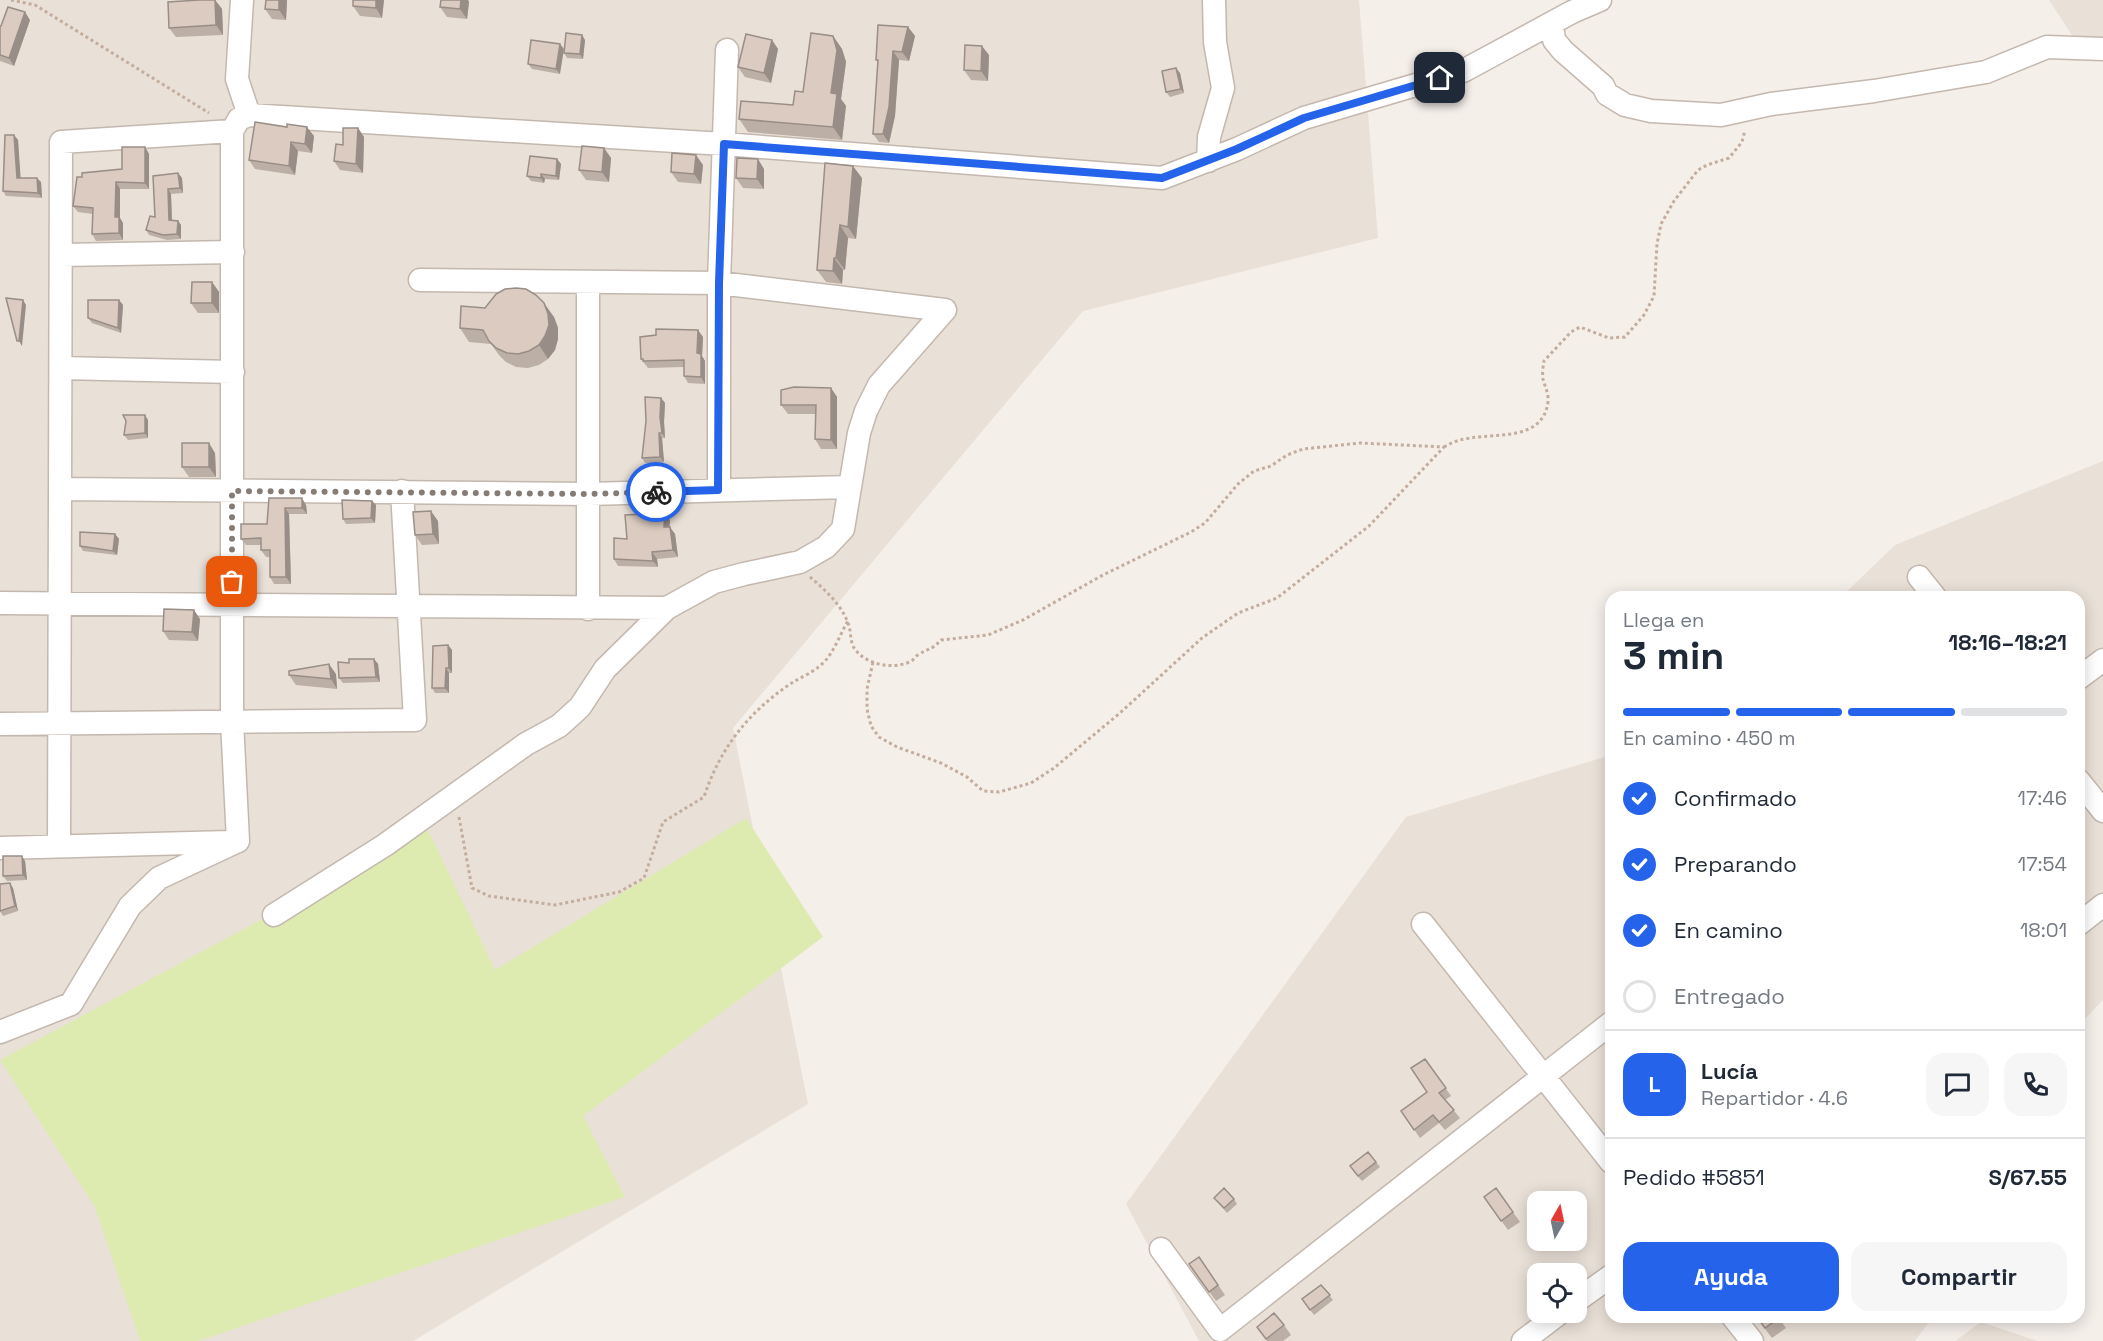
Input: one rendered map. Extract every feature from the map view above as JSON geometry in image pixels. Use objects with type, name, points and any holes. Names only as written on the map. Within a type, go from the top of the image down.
[{"type":"street","points":[[238,841],[232,721],[233,252],[238,125],[237,80],[242,0]]},
{"type":"street","points":[[1208,161],[1209,137],[1223,88],[1215,42],[1214,0]]},
{"type":"street","points":[[59,845],[61,142],[238,125],[724,144],[1162,178],[1208,161],[1304,118],[1463,71],[1572,12],[1600,0]]},
{"type":"street","points":[[1552,24],[1554,40],[1563,51],[1603,86],[1607,94],[1625,105],[1651,111],[1721,115],[1771,104],[1874,91],[1986,72],[2047,47],[2103,49]]},
{"type":"street","points":[[718,490],[719,283],[727,50]]},
{"type":"street","points":[[61,255],[233,252]]},
{"type":"street","points":[[274,915],[385,845],[526,744],[559,726],[579,708],[605,669],[667,608],[714,582],[801,562],[826,547],[843,529],[859,433],[866,411],[879,385],[945,310],[719,283],[420,280]]},
{"type":"street","points":[[588,282],[588,609]]},
{"type":"street","points":[[61,368],[233,372]]},
{"type":"street","points":[[60,489],[588,494],[850,487]]},
{"type":"street","points":[[0,724],[415,720],[402,491]]},
{"type":"street","points":[[1919,577],[1930,591]]},
{"type":"street","points":[[0,603],[667,608]]},
{"type":"street","points":[[2085,674],[2103,660]]},
{"type":"street","points":[[2085,788],[2103,811]]},
{"type":"street","points":[[0,848],[238,841]]},
{"type":"street","points":[[0,1032],[71,1004],[130,906],[159,878],[238,841]]},
{"type":"street","points":[[2085,919],[2103,905]]},
{"type":"street","points":[[1423,924],[1605,1154]]},
{"type":"street","points":[[1161,1249],[1223,1335],[1605,1028]]},
{"type":"street","points":[[1587,1294],[1605,1280]]},
{"type":"street","points":[[1522,1341],[1547,1323]]},
{"type":"street","points":[[1738,1323],[1752,1341]]},
{"type":"path","points":[[11,0],[35,5],[238,125]]},
{"type":"path","points":[[808,557],[809,576],[830,595],[848,621],[853,646],[869,662],[893,665],[911,662],[918,654],[933,649],[941,640],[988,635],[1023,620],[1096,579],[1191,532],[1205,523],[1238,484],[1254,471],[1271,466],[1287,455],[1303,449],[1360,443],[1444,447],[1472,437],[1512,435],[1539,423],[1545,414],[1548,401],[1543,378],[1544,361],[1571,332],[1580,327],[1609,338],[1624,337],[1633,329],[1654,296],[1657,244],[1661,224],[1674,201],[1698,170],[1729,158],[1742,142],[1745,132],[1743,111]]},
{"type":"path","points":[[873,662],[867,689],[867,709],[871,726],[879,737],[897,747],[941,763],[967,777],[983,791],[999,792],[1031,783],[1054,768],[1120,713],[1202,638],[1238,613],[1277,598],[1369,526],[1444,447]]},
{"type":"path","points":[[457,793],[459,820],[472,888],[489,896],[555,905],[619,892],[644,878],[663,822],[704,796],[711,776],[727,745],[748,720],[791,684],[823,664],[848,621]]},
{"type":"shaded area","points":[[0,0],[1359,0],[1378,238],[1083,311],[733,728],[808,1104],[413,1341],[0,1341]]},
{"type":"shaded area","points":[[2049,0],[2103,0],[2103,37],[2081,49]]},
{"type":"shaded area","points":[[2103,461],[2103,1000],[2085,1019],[2085,591],[1847,591],[1895,545]]},
{"type":"shaded area","points":[[1605,757],[1605,1323],[1928,1323],[1915,1341],[1199,1341],[1126,1204],[1406,817]]},
{"type":"shaded area","points":[[1980,1323],[1984,1323],[2038,1341],[1955,1341]]},
{"type":"green space","points":[[746,818],[823,937],[583,1116],[625,1197],[198,1341],[140,1341],[95,1207],[0,1060],[428,830],[495,970]]},
{"type":"building","points":[[215,0],[216,25],[169,28],[168,2]]},
{"type":"building","points":[[266,0],[279,0],[279,10],[265,9]]},
{"type":"building","points":[[353,0],[376,0],[376,8],[353,6]]},
{"type":"building","points":[[441,0],[461,0],[460,9],[440,7]]},
{"type":"building","points":[[8,7],[25,12],[9,58],[0,55],[0,26]]},
{"type":"building","points":[[878,25],[908,27],[902,52],[893,51],[889,107],[883,134],[873,134],[878,60],[876,60]]},
{"type":"building","points":[[566,33],[582,35],[580,54],[564,53]]},
{"type":"building","points":[[811,33],[833,36],[837,50],[831,93],[837,94],[833,127],[739,119],[741,101],[793,105],[795,91],[803,92]]},
{"type":"building","points":[[746,34],[772,40],[764,73],[738,67]]},
{"type":"building","points":[[531,40],[560,44],[556,69],[528,64]]},
{"type":"building","points":[[965,45],[982,46],[981,71],[964,70]]},
{"type":"building","points":[[1176,68],[1181,89],[1166,92],[1162,71]]},
{"type":"building","points":[[255,122],[287,127],[287,124],[307,127],[305,144],[291,142],[289,166],[249,160]]},
{"type":"building","points":[[343,128],[358,128],[356,164],[334,161],[336,144],[343,145]]},
{"type":"building","points":[[5,135],[14,135],[17,178],[37,178],[38,193],[3,191]]},
{"type":"building","points":[[582,146],[604,148],[602,172],[579,170]]},
{"type":"building","points":[[122,147],[145,147],[145,183],[116,182],[115,217],[119,217],[119,233],[92,234],[93,208],[73,206],[77,177],[82,177],[82,173],[122,169]]},
{"type":"building","points":[[672,153],[696,155],[694,174],[671,172]]},
{"type":"building","points":[[530,156],[557,159],[556,176],[541,174],[541,178],[527,176]]},
{"type":"building","points":[[737,158],[758,159],[757,179],[736,178]]},
{"type":"building","points":[[825,163],[853,166],[848,227],[840,225],[833,271],[817,270]]},
{"type":"building","points":[[178,173],[180,188],[168,189],[169,220],[178,221],[177,234],[163,235],[146,230],[150,216],[155,217],[153,176]]},
{"type":"building","points":[[192,282],[212,282],[212,303],[191,303]]},
{"type":"building","points":[[505,289],[526,289],[544,303],[549,325],[539,345],[518,354],[507,353],[496,348],[483,330],[460,328],[461,306],[485,308],[496,294]]},
{"type":"building","points":[[6,298],[23,300],[19,341],[17,341]]},
{"type":"building","points":[[88,300],[119,300],[118,328],[88,318]]},
{"type":"building","points":[[656,329],[698,330],[697,353],[701,354],[701,377],[684,376],[684,360],[643,361],[641,359],[640,337],[656,335]]},
{"type":"building","points":[[794,387],[831,388],[831,440],[815,439],[816,405],[781,405],[781,390]]},
{"type":"building","points":[[645,397],[661,398],[660,457],[642,458],[646,421]]},
{"type":"building","points":[[123,415],[145,415],[145,433],[124,435],[126,421]]},
{"type":"building","points":[[182,443],[209,443],[209,467],[182,467]]},
{"type":"building","points":[[269,498],[302,498],[302,508],[285,508],[286,577],[270,577],[270,550],[261,550],[261,538],[241,539],[241,524],[267,524]]},
{"type":"building","points":[[342,500],[372,501],[371,518],[343,519]]},
{"type":"building","points":[[431,511],[433,534],[415,535],[413,512]]},
{"type":"building","points":[[665,513],[664,527],[670,527],[673,550],[652,552],[653,561],[614,559],[614,538],[627,539],[625,515]]},
{"type":"building","points":[[80,532],[115,534],[113,551],[80,546]]},
{"type":"building","points":[[164,609],[194,610],[192,632],[163,631]]},
{"type":"building","points":[[448,645],[449,668],[446,668],[445,688],[432,688],[433,646]]},
{"type":"building","points":[[349,659],[374,659],[376,677],[339,678],[338,662],[349,663]]},
{"type":"building","points":[[329,664],[331,679],[289,675],[289,671]]},
{"type":"building","points":[[3,856],[22,856],[23,875],[3,876]]},
{"type":"building","points":[[10,883],[15,906],[0,911],[0,884]]},
{"type":"building","points":[[1425,1059],[1446,1088],[1439,1093],[1454,1110],[1439,1122],[1433,1115],[1414,1130],[1401,1111],[1427,1092],[1411,1068]]},
{"type":"building","points":[[1368,1152],[1376,1162],[1358,1176],[1350,1166]]},
{"type":"building","points":[[1224,1188],[1234,1199],[1224,1208],[1214,1198]]},
{"type":"building","points":[[1496,1188],[1513,1212],[1501,1221],[1484,1197]]},
{"type":"building","points":[[1199,1257],[1218,1285],[1209,1292],[1189,1264]]},
{"type":"building","points":[[1321,1285],[1330,1295],[1310,1310],[1302,1299]]},
{"type":"building","points":[[1274,1313],[1284,1325],[1266,1339],[1257,1327]]},
{"type":"building","points":[[1761,1323],[1772,1323],[1765,1328]]},
{"type":"way so far","points":[[232,582],[232,491],[588,494],[656,492]]},
{"type":"route","points":[[656,492],[718,490],[719,283],[724,144],[1162,178],[1237,149],[1304,118],[1440,78]]}]
